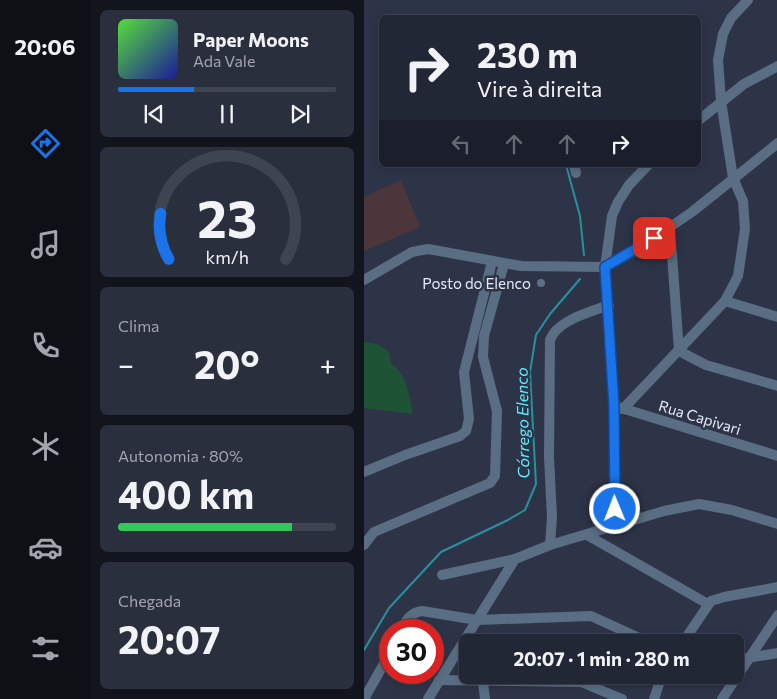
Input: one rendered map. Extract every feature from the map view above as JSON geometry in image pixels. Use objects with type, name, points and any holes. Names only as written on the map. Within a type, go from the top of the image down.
[{"type":"street","points":[[619,408],[679,351],[725,301],[738,276],[745,229],[741,194],[733,178],[721,101],[718,60],[723,34],[731,18],[748,0]]},
{"type":"street","points":[[701,118],[721,101],[758,75],[777,66]]},
{"type":"street","points":[[364,280],[412,252],[428,249],[521,266],[605,267],[670,228],[777,143]]},
{"type":"street","points":[[616,526],[619,408],[605,267],[612,216],[628,185],[646,167]]},
{"type":"street","points":[[670,228],[679,351]]},
{"type":"street","points":[[364,472],[460,436],[466,431],[469,419],[464,372],[492,262]]},
{"type":"street","points":[[364,545],[374,532],[490,483],[495,476],[497,468],[494,443],[497,411],[483,357],[484,336],[504,264]]},
{"type":"street","points":[[725,301],[777,317]]},
{"type":"street","points":[[550,545],[552,517],[549,457],[550,340],[557,329],[609,305]]},
{"type":"street","points":[[679,351],[706,365],[777,386]]},
{"type":"street","name":"Rua Capivari","points":[[619,408],[777,456]]},
{"type":"street","points":[[442,575],[515,559],[550,545],[664,511],[699,504],[732,510],[777,524]]},
{"type":"street","points":[[587,535],[708,604]]},
{"type":"street","points":[[444,672],[515,559]]},
{"type":"street","points":[[688,634],[708,604],[724,596],[777,586]]},
{"type":"street","points":[[406,619],[422,611],[477,620],[592,616],[631,634]]},
{"type":"street","points":[[722,699],[747,658],[777,615]]},
{"type":"street","points":[[747,658],[777,653]]},
{"type":"street","points":[[364,699],[379,672]]},
{"type":"street","points":[[444,680],[459,681]]},
{"type":"street","points":[[431,697],[437,684]]},
{"type":"street","points":[[483,684],[485,699]]},
{"type":"street","points":[[586,684],[622,699]]},
{"type":"street","points":[[654,699],[659,684]]},
{"type":"shaded area","points":[[401,180],[420,227],[364,251],[364,197]]},
{"type":"green space","points":[[364,342],[377,344],[389,352],[391,364],[401,373],[404,379],[413,414],[364,408]]},
{"type":"waterway","points":[[567,167],[580,216],[584,255]]},
{"type":"waterway","name":"Córrego Elenco","points":[[364,650],[389,608],[441,552],[525,510],[536,484],[530,372],[536,335],[550,314],[580,279]]},
{"type":"place","name":"Posto do Elenco","points":[[541,283]]},
{"type":"route","points":[[615,509],[614,406],[609,305],[605,267],[654,238]]}]
